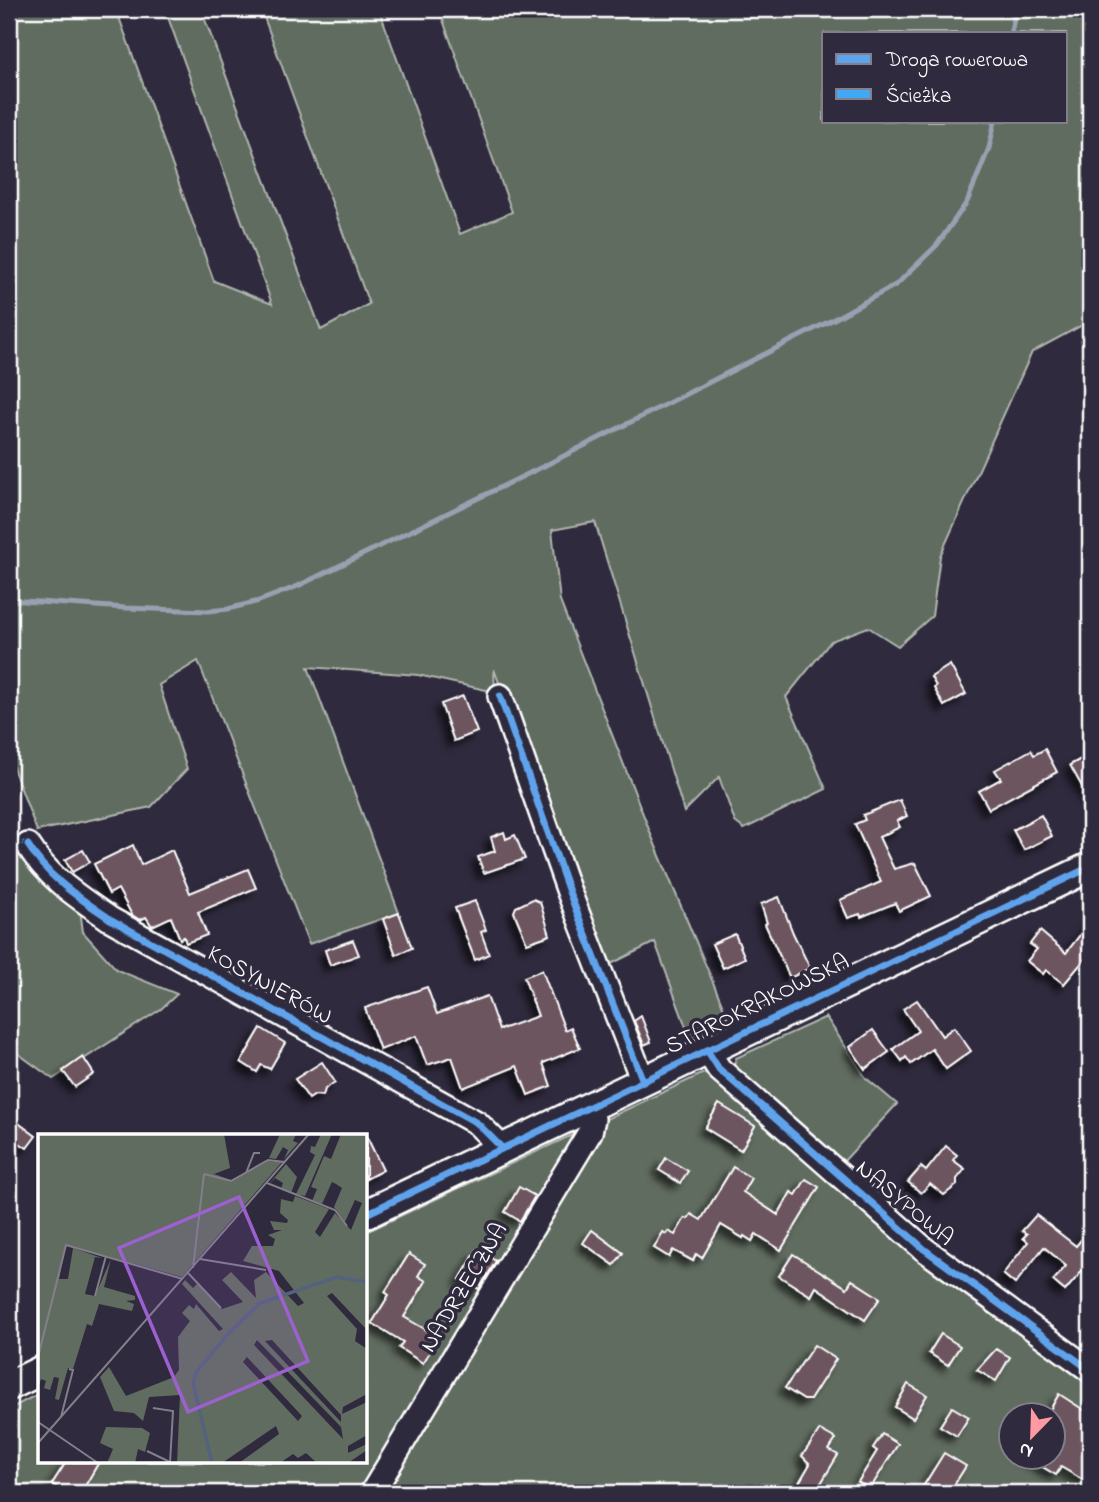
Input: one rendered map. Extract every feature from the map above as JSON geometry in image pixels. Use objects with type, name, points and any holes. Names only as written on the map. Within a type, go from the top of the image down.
[{"type":"street","points":[[500,696],[569,892],[643,1081]]},
{"type":"street","name":"KOSYNIERÓW","points":[[28,845],[41,866],[76,896],[110,919],[477,1123],[495,1138],[502,1149]]},
{"type":"street","name":"STAROKRAKOWSKA","points":[[368,1213],[1090,867]]},
{"type":"street","name":"NASYPOWA","points":[[707,1051],[719,1069],[924,1249],[1090,1370]]},
{"type":"street","name":"NADRZECZNA","points":[[372,1493],[590,1132],[593,1119],[589,1107]]},
{"type":"street","points":[[9,1386],[38,1372]]},
{"type":"green space","points":[[9,9],[116,9],[214,281],[272,304],[165,9],[201,9],[321,330],[369,304],[261,9],[379,9],[460,234],[512,212],[439,9],[1090,9],[1090,321],[1032,352],[940,556],[932,616],[898,646],[868,627],[831,641],[786,697],[826,789],[744,829],[735,822],[719,777],[684,812],[595,522],[552,530],[560,601],[652,837],[728,1018],[690,1038],[655,942],[603,968],[494,669],[495,692],[418,675],[308,667],[399,913],[309,944],[198,661],[159,685],[187,769],[151,807],[37,831],[9,757]]},
{"type":"green space","points":[[9,833],[42,853],[78,894],[83,932],[117,970],[177,994],[161,1009],[53,1079],[9,1047]]},
{"type":"green space","points":[[826,1017],[866,1078],[897,1104],[842,1163],[732,1071],[736,1058]]},
{"type":"green space","points":[[704,1073],[920,1259],[1090,1386],[1090,1493],[9,1493],[9,1409],[38,1394],[38,1464],[368,1464],[368,1231]]},
{"type":"building","points":[[950,665],[966,694],[944,706],[931,677]]},
{"type":"building","points":[[463,696],[477,732],[454,741],[441,704]]},
{"type":"building","points":[[1045,749],[1057,772],[989,809],[979,791],[1001,779],[995,770],[1031,750],[1034,755]]},
{"type":"building","points":[[1090,754],[1090,801],[1070,765]]},
{"type":"building","points":[[900,800],[907,816],[897,821],[900,827],[879,837],[894,869],[915,863],[931,896],[899,911],[895,903],[861,917],[860,914],[848,918],[840,900],[881,882],[855,824],[865,820],[863,815]]},
{"type":"building","points":[[1041,815],[1052,836],[1024,850],[1013,830]]},
{"type":"building","points":[[504,832],[506,839],[515,835],[525,859],[484,873],[478,857],[495,851],[491,837]]},
{"type":"building","points":[[133,845],[141,865],[172,850],[190,893],[248,869],[256,888],[198,912],[207,935],[186,943],[184,937],[180,939],[171,917],[152,926],[146,917],[140,920],[132,915],[118,889],[109,894],[94,864]]},
{"type":"building","points":[[83,850],[90,862],[72,872],[65,860]]},
{"type":"building","points":[[779,897],[810,968],[790,978],[765,924],[767,923],[761,904]]},
{"type":"building","points":[[533,899],[540,902],[550,935],[527,943],[514,912],[516,907]]},
{"type":"building","points":[[475,901],[486,930],[481,932],[489,954],[475,960],[455,908]]},
{"type":"building","points":[[399,913],[412,948],[396,955],[383,919]]},
{"type":"building","points":[[1090,922],[1090,953],[1064,984],[1046,970],[1043,974],[1027,961],[1037,949],[1030,944],[1040,931],[1066,953]]},
{"type":"building","points":[[735,934],[745,958],[723,968],[712,944]]},
{"type":"building","points":[[353,940],[359,955],[330,965],[325,950]]},
{"type":"building","points":[[542,970],[565,1030],[571,1027],[580,1048],[543,1063],[551,1086],[528,1095],[517,1066],[463,1088],[452,1057],[427,1065],[416,1036],[380,1050],[365,1008],[427,987],[437,1014],[487,996],[499,1030],[538,1016],[524,977]]},
{"type":"building","points":[[917,1000],[942,1036],[954,1027],[971,1051],[946,1069],[932,1049],[911,1064],[906,1057],[902,1061],[893,1049],[918,1031],[903,1009]]},
{"type":"building","points":[[641,1016],[651,1042],[644,1045],[634,1021]]},
{"type":"building","points":[[261,1028],[285,1043],[270,1069],[261,1065],[257,1072],[241,1062]]},
{"type":"building","points":[[873,1030],[889,1052],[865,1069],[850,1047]]},
{"type":"building","points":[[83,1057],[94,1074],[75,1087],[63,1071]]},
{"type":"building","points":[[322,1062],[335,1082],[325,1089],[323,1096],[315,1095],[309,1099],[295,1079]]},
{"type":"building","points":[[719,1104],[755,1126],[741,1150],[705,1128]]},
{"type":"building","points":[[9,1116],[36,1136],[27,1148],[9,1136]]},
{"type":"building","points":[[368,1139],[383,1170],[368,1178]]},
{"type":"building","points":[[946,1146],[957,1155],[953,1160],[965,1169],[957,1179],[957,1185],[944,1195],[930,1184],[921,1193],[908,1182],[921,1167],[926,1171]]},
{"type":"building","points":[[666,1158],[688,1171],[680,1183],[659,1170]]},
{"type":"building","points":[[733,1167],[751,1178],[743,1192],[778,1215],[791,1192],[796,1195],[806,1179],[819,1187],[781,1250],[756,1234],[752,1241],[721,1225],[702,1258],[696,1254],[693,1261],[673,1250],[669,1257],[654,1248],[663,1232],[666,1234],[668,1231],[675,1235],[685,1218],[688,1219],[691,1214],[701,1220]]},
{"type":"building","points":[[519,1187],[535,1196],[520,1221],[505,1212]]},
{"type":"building","points":[[1036,1215],[1076,1246],[1090,1229],[1090,1262],[1065,1291],[1053,1281],[1066,1266],[1044,1247],[1015,1284],[1003,1274],[1028,1242],[1023,1238],[1027,1234],[1022,1231]]},
{"type":"building","points":[[592,1230],[623,1253],[614,1265],[583,1243]]},
{"type":"building","points":[[477,1250],[496,1261],[479,1289],[460,1279]]},
{"type":"building","points":[[409,1254],[425,1264],[418,1276],[426,1281],[404,1317],[435,1335],[432,1340],[436,1342],[423,1363],[399,1348],[403,1342],[372,1323],[389,1295],[385,1292]]},
{"type":"building","points":[[793,1254],[847,1288],[852,1280],[880,1298],[865,1320],[816,1287],[811,1296],[779,1276]]},
{"type":"building","points":[[941,1334],[960,1346],[948,1365],[929,1353]]},
{"type":"building","points":[[814,1345],[836,1359],[810,1400],[804,1400],[785,1388]]},
{"type":"building","points":[[996,1349],[1010,1357],[996,1381],[977,1370]]},
{"type":"building","points":[[908,1384],[927,1395],[913,1418],[895,1407]]},
{"type":"building","points":[[1059,1394],[1090,1414],[1090,1484],[1066,1470],[1068,1400],[1056,1400]]},
{"type":"building","points":[[952,1407],[969,1417],[957,1436],[940,1426]]},
{"type":"building","points":[[820,1430],[836,1439],[829,1450],[838,1455],[815,1493],[793,1493],[810,1464],[802,1456]]},
{"type":"building","points":[[882,1434],[898,1444],[870,1489],[858,1482],[877,1451],[873,1448]]},
{"type":"building","points":[[944,1453],[966,1466],[949,1493],[919,1493]]},
{"type":"building","points":[[65,1464],[98,1464],[81,1493],[67,1493],[52,1484]]},
{"type":"waterway","points":[[1011,32],[1016,9]]},
{"type":"waterway","points":[[9,600],[208,611],[259,601],[298,586],[544,466],[834,319],[897,284],[937,245],[967,202],[989,148],[995,122]]},
{"type":"marked path","points":[[9,836],[28,845]]},
{"type":"cycle path","points":[[500,696],[569,892],[643,1081]]},
{"type":"cycle path","points":[[28,845],[54,877],[110,919],[477,1123],[502,1148]]},
{"type":"cycle path","points":[[368,1213],[1090,867]]},
{"type":"cycle path","points":[[707,1050],[719,1069],[924,1249],[1090,1370]]}]
